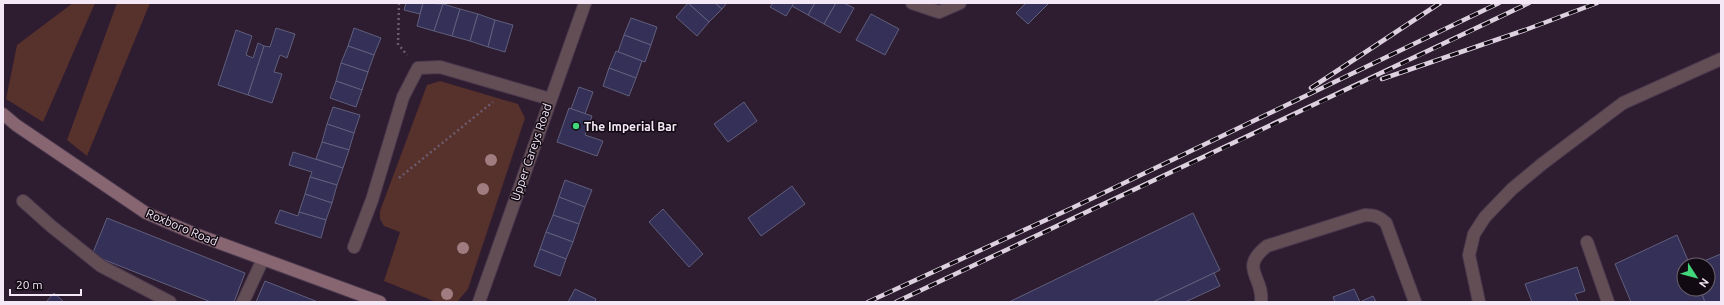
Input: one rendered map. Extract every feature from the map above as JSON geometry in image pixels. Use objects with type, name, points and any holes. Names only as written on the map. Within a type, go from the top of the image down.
[{"type":"main road","name":"Roxboro Road","points":[[3,114],[16,125],[146,213],[195,234],[380,302]]},
{"type":"street","name":"Upper Careys Road","points":[[479,302],[585,3]]},
{"type":"street","points":[[912,3],[939,12],[960,3]]},
{"type":"street","points":[[1479,302],[1470,268],[1469,255],[1474,234],[1485,216],[1512,189],[1542,164],[1622,103],[1721,59]]},
{"type":"street","points":[[354,247],[372,200],[403,97],[418,68],[440,67],[550,99]]},
{"type":"street","points":[[23,201],[51,226],[101,266],[170,302]]},
{"type":"street","points":[[1261,302],[1261,293],[1254,273],[1253,263],[1257,254],[1267,246],[1365,215],[1373,215],[1381,218],[1386,223],[1415,302]]},
{"type":"street","points":[[1588,242],[1608,302]]},
{"type":"street","points":[[243,302],[263,259]]},
{"type":"path","points":[[399,3],[398,44],[418,68]]},
{"type":"path","points":[[396,180],[510,88]]},
{"type":"shaded area","points":[[73,3],[95,3],[43,122],[6,99],[17,45]]},
{"type":"shaded area","points":[[117,3],[150,3],[87,156],[67,140]]},
{"type":"shaded area","points":[[440,81],[518,104],[525,118],[468,289],[457,302],[436,302],[384,281],[400,232],[384,226],[380,219],[380,211],[427,85]]},
{"type":"building","points":[[406,3],[423,3],[420,14],[404,10]]},
{"type":"building","points":[[423,3],[443,4],[434,31],[417,26]]},
{"type":"building","points":[[688,3],[715,3],[722,9],[709,22]]},
{"type":"building","points":[[688,3],[709,22],[697,36],[676,17]]},
{"type":"building","points":[[715,3],[727,3],[722,9]]},
{"type":"building","points":[[773,3],[794,3],[786,16],[770,7]]},
{"type":"building","points":[[794,3],[815,3],[808,15],[792,6]]},
{"type":"building","points":[[815,3],[836,3],[824,24],[808,15]]},
{"type":"building","points":[[836,3],[844,3],[854,8],[840,33],[824,24]]},
{"type":"building","points":[[1026,3],[1049,3],[1028,24],[1016,13]]},
{"type":"building","points":[[443,4],[460,9],[452,36],[434,31]]},
{"type":"building","points":[[460,9],[478,14],[470,41],[452,36]]},
{"type":"building","points":[[478,14],[495,20],[488,47],[470,41]]},
{"type":"building","points":[[871,14],[899,29],[885,55],[856,40]]},
{"type":"building","points":[[631,18],[657,27],[651,45],[624,35]]},
{"type":"building","points":[[495,20],[513,25],[505,52],[488,47]]},
{"type":"building","points":[[276,28],[295,34],[287,58],[280,55],[274,72],[282,74],[272,103],[248,95],[264,46],[270,47]]},
{"type":"building","points":[[354,28],[381,38],[374,55],[348,46]]},
{"type":"building","points":[[236,30],[252,36],[246,55],[253,58],[258,43],[264,46],[248,95],[218,85]]},
{"type":"building","points":[[624,35],[651,45],[645,62],[618,52]]},
{"type":"building","points":[[348,46],[374,55],[368,72],[341,63]]},
{"type":"building","points":[[616,51],[642,61],[636,78],[609,68]]},
{"type":"building","points":[[341,63],[368,72],[362,90],[336,81]]},
{"type":"building","points":[[609,68],[636,78],[629,96],[603,86]]},
{"type":"building","points":[[336,81],[362,90],[356,107],[330,98]]},
{"type":"building","points":[[579,87],[593,92],[585,114],[571,109]]},
{"type":"building","points":[[744,102],[757,121],[728,142],[714,124]]},
{"type":"building","points":[[333,107],[360,115],[354,133],[327,124]]},
{"type":"building","name":"The Imperial Bar","points":[[569,108],[592,116],[585,135],[603,141],[597,156],[557,142]]},
{"type":"building","points":[[327,124],[354,133],[349,150],[322,142]]},
{"type":"building","points":[[322,142],[349,150],[343,168],[316,159]]},
{"type":"building","points":[[293,152],[343,168],[337,185],[310,177],[312,172],[289,165]]},
{"type":"building","points":[[310,177],[337,185],[332,203],[305,194]]},
{"type":"building","points":[[565,180],[592,190],[585,207],[559,197]]},
{"type":"building","points":[[792,186],[805,204],[761,236],[748,218]]},
{"type":"building","points":[[305,194],[332,203],[326,220],[299,212]]},
{"type":"building","points":[[559,197],[585,207],[579,224],[553,215]]},
{"type":"building","points":[[663,209],[703,254],[689,267],[649,222]]},
{"type":"building","points":[[280,210],[298,216],[299,212],[326,220],[321,238],[275,223]]},
{"type":"building","points":[[1193,213],[1220,270],[1214,273],[1153,302],[1009,302]]},
{"type":"building","points":[[553,215],[579,224],[573,242],[546,232]]},
{"type":"building","points":[[107,218],[245,273],[234,302],[211,302],[92,255]]},
{"type":"building","points":[[546,232],[573,242],[566,259],[540,249]]},
{"type":"building","points":[[1677,235],[1687,257],[1676,257],[1676,297],[1703,297],[1705,302],[1631,302],[1615,264]]},
{"type":"building","points":[[540,249],[566,259],[560,276],[534,266]]},
{"type":"building","points":[[1721,254],[1721,302],[1705,302],[1703,297],[1716,297],[1716,257],[1714,257]]},
{"type":"building","points":[[1577,267],[1585,291],[1575,294],[1578,302],[1532,302],[1525,284]]},
{"type":"building","points":[[1214,273],[1220,286],[1185,302],[1153,302]]},
{"type":"building","points":[[265,281],[318,302],[256,302]]},
{"type":"building","points":[[575,289],[596,299],[595,302],[568,302]]},
{"type":"building","points":[[1354,289],[1360,302],[1335,302],[1333,297]]},
{"type":"building","points":[[54,293],[64,302],[46,302]]},
{"type":"building","points":[[1373,296],[1376,302],[1362,301]]},
{"type":"railway","points":[[1311,88],[1440,3]]},
{"type":"railway","points":[[868,302],[1072,208],[1499,3]]},
{"type":"railway","points":[[896,302],[1529,3]]},
{"type":"railway","points":[[1382,79],[1525,30],[1597,3]]},
{"type":"place","name":"The Imperial Bar","points":[[576,126]]}]
